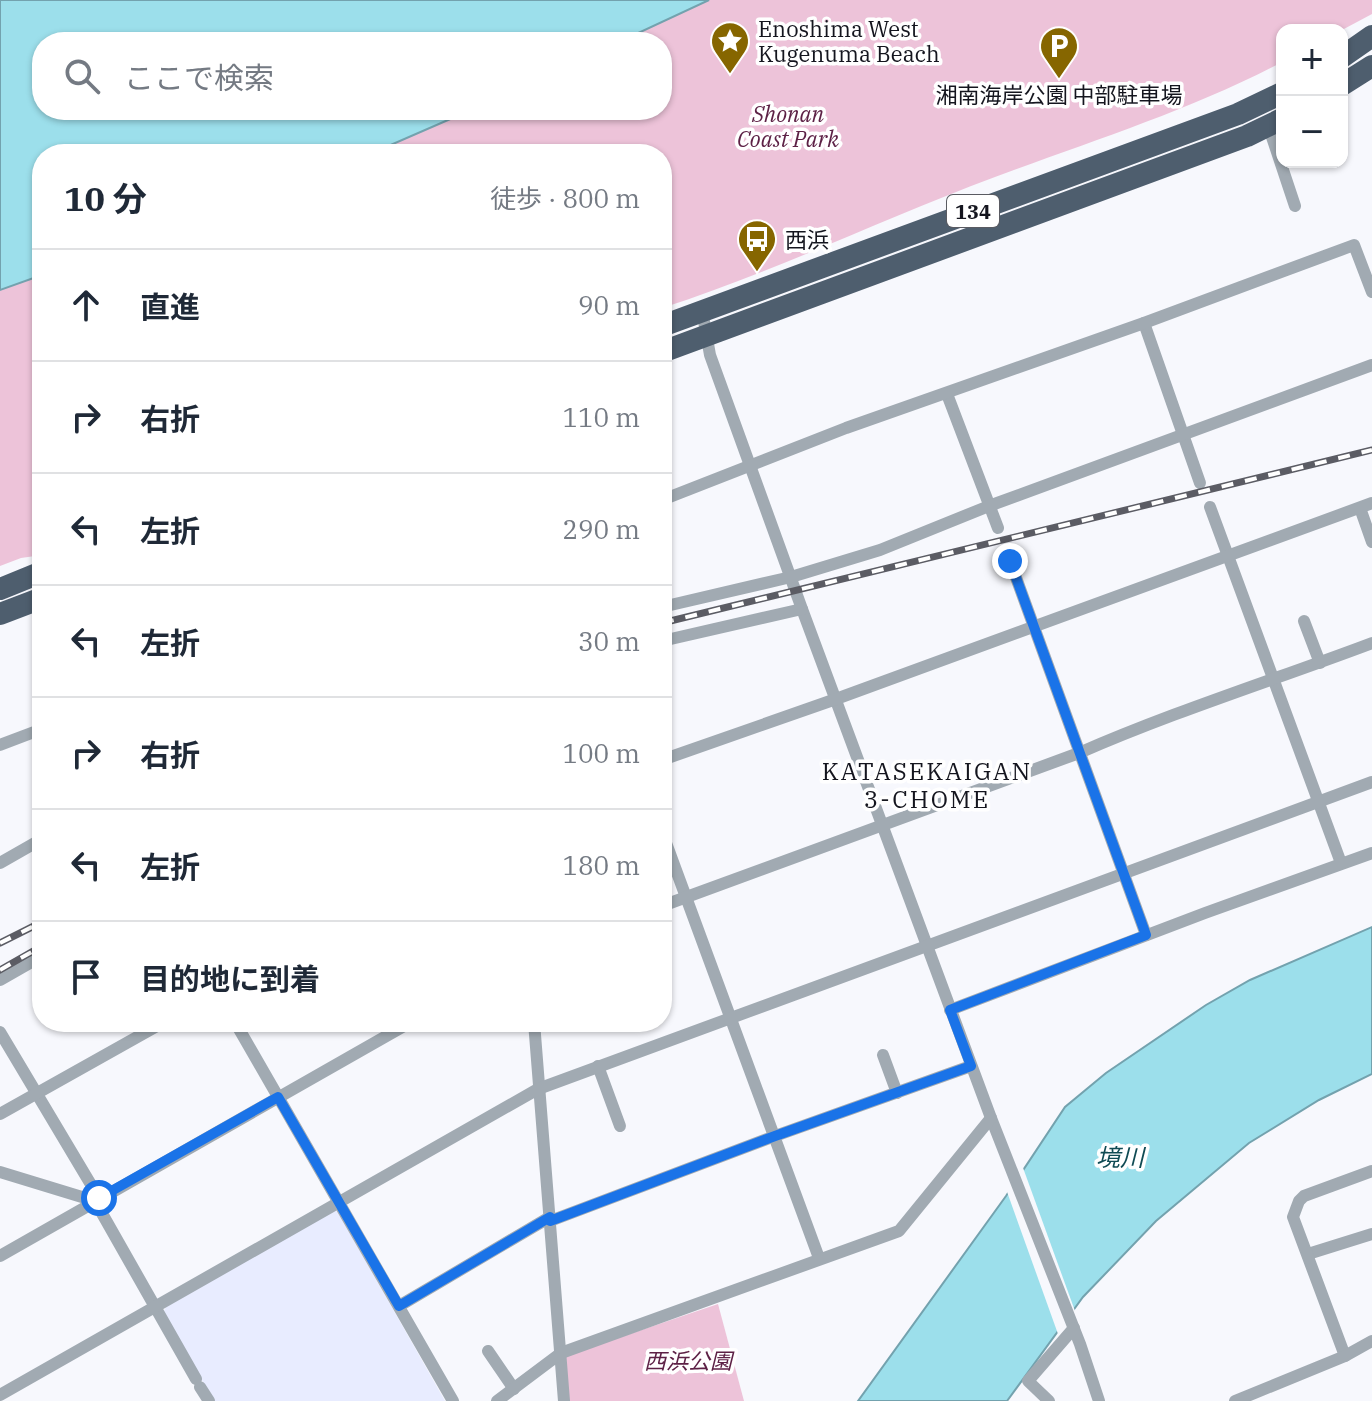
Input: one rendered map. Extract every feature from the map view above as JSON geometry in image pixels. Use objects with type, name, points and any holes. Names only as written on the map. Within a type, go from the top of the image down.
[{"type":"highway","points":[[1348,53],[1372,36]]},
{"type":"highway","points":[[1348,81],[1372,66]]},
{"type":"highway","name":"134","points":[[672,322],[1238,114],[1276,96]]},
{"type":"highway","name":"134","points":[[672,348],[1247,136],[1275,122]]},
{"type":"highway","points":[[0,589],[32,576]]},
{"type":"highway","points":[[0,614],[32,602]]},
{"type":"street","points":[[1275,122],[1296,188],[1295,206]]},
{"type":"street","points":[[672,496],[846,428],[1354,245],[1372,292]]},
{"type":"street","points":[[702,310],[705,335],[750,467],[950,1010],[1074,1328],[1099,1401]]},
{"type":"street","points":[[1144,323],[1200,483]]},
{"type":"street","points":[[672,605],[791,577],[880,550],[989,506],[1372,365]]},
{"type":"street","points":[[947,394],[998,528]]},
{"type":"street","points":[[672,756],[1366,506],[1372,542]]},
{"type":"street","points":[[1210,507],[1341,863]]},
{"type":"street","points":[[1010,561],[1146,935]]},
{"type":"street","points":[[672,639],[802,609]]},
{"type":"street","points":[[1304,621],[1320,663]]},
{"type":"street","points":[[672,902],[1079,753],[1146,724],[1372,643]]},
{"type":"street","points":[[0,745],[32,733]]},
{"type":"street","points":[[0,1395],[538,1089],[1372,782]]},
{"type":"street","points":[[0,863],[32,845]]},
{"type":"street","points":[[950,1010],[1372,853]]},
{"type":"street","points":[[672,860],[819,1258]]},
{"type":"street","points":[[0,980],[32,962]]},
{"type":"street","points":[[0,1032],[97,1200],[153,1308],[209,1401]]},
{"type":"street","points":[[0,1114],[146,1032]]},
{"type":"street","points":[[241,1032],[453,1401]]},
{"type":"street","points":[[0,1256],[393,1032]]},
{"type":"street","points":[[535,1032],[564,1401]]},
{"type":"street","points":[[883,1055],[897,1093]]},
{"type":"street","points":[[598,1066],[620,1126]]},
{"type":"street","points":[[399,1306],[550,1219],[971,1066]]},
{"type":"street","points":[[497,1401],[561,1353],[899,1231],[991,1118]]},
{"type":"street","points":[[1345,1356],[1293,1217],[1304,1196],[1372,1171]]},
{"type":"street","points":[[0,1172],[97,1200]]},
{"type":"street","points":[[1308,1254],[1372,1234]]},
{"type":"street","points":[[1049,1401],[1028,1381],[1074,1328]]},
{"type":"street","points":[[1235,1401],[1262,1396],[1372,1341]]},
{"type":"street","points":[[488,1351],[514,1389]]},
{"type":"street","points":[[1345,1356],[1372,1353]]},
{"type":"shaded area","points":[[333,1210],[338,1212],[445,1401],[214,1401],[163,1313],[166,1307]]},
{"type":"green space","name":"Shonan Coast Park","points":[[709,0],[1372,0],[1372,14],[1348,27],[1348,24],[1276,24],[1276,65],[1212,95],[672,304],[672,144],[393,144],[448,120],[672,120],[672,32],[640,32]]},
{"type":"green space","points":[[32,279],[32,556],[0,566],[0,290]]},
{"type":"green space","name":"西浜公園","points":[[718,1304],[744,1401],[568,1401],[565,1356]]},
{"type":"water","points":[[0,0],[709,0],[640,32],[32,32],[32,120],[448,120],[393,144],[32,144],[32,279],[0,290]]},
{"type":"water","name":"境川","points":[[1372,927],[1372,1074],[1319,1100],[1249,1143],[1156,1221],[1083,1297],[1007,1401],[858,1401],[1006,1196],[1065,1107],[1106,1073],[1206,1005],[1250,980]]},
{"type":"pier","points":[[1022,1165],[1075,1311],[1058,1334],[1006,1189]]},
{"type":"railway","points":[[672,621],[1372,450]]},
{"type":"railway","points":[[0,943],[32,927]]},
{"type":"railway","points":[[0,970],[32,952]]},
{"type":"place","name":"Enoshima West Kugenuma Beach","points":[[730,75]]},
{"type":"place","name":"湘南海岸公園 中部駐車場","points":[[1059,80]]},
{"type":"place","name":"西浜","points":[[757,273]]},
{"type":"district","name":"KATASEKAIGAN 3-CHOME","points":[[927,785]]},
{"type":"route","points":[[99,1198],[278,1097],[399,1306],[550,1217],[550,1221],[971,1066],[950,1010],[1146,935],[1010,561]]}]
